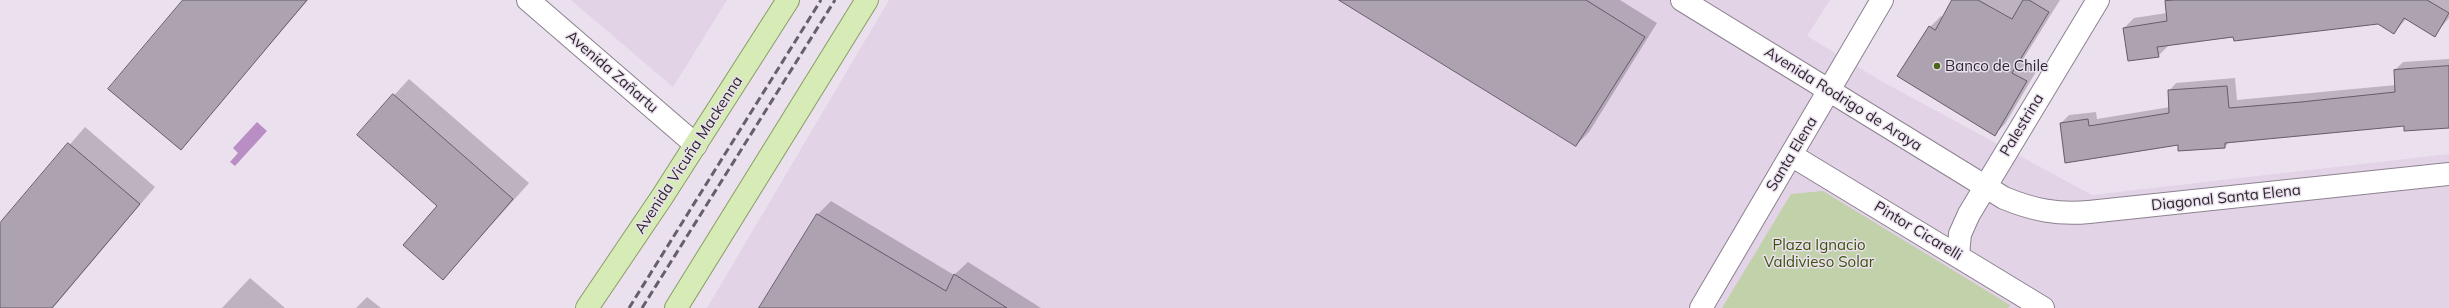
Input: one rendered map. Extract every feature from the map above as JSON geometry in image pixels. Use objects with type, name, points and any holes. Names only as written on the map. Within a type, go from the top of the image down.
[{"type":"main road","name":"Avenida Zañartu","points":[[528,0],[696,144]]},
{"type":"main road","name":"Avenida Vicuña Mackenna","points":[[587,308],[696,144],[788,0]]},
{"type":"main road","points":[[676,308],[867,0]]},
{"type":"main road","name":"Avenida Rodrigo de Araya","points":[[1682,0],[2004,198]]},
{"type":"main road","name":"Santa Elena","points":[[1701,308],[1882,0]]},
{"type":"main road","name":"Palestrina","points":[[1958,255],[1960,234],[1985,187],[2098,0]]},
{"type":"main road","name":"Pintor Cicarelli","points":[[1791,155],[1958,255],[2033,305]]},
{"type":"main road","name":"Diagonal Santa Elena","points":[[2004,198],[2046,212],[2067,214],[2449,174]]},
{"type":"shaded area","points":[[571,0],[727,0],[673,87]]},
{"type":"shaded area","points":[[889,0],[1830,0],[1807,36],[1881,81],[2092,195],[2449,154],[2449,308],[707,308]]},
{"type":"shaded area","points":[[257,122],[267,131],[235,166],[230,162],[238,153],[233,148]]},
{"type":"green space","name":"Plaza Ignacio Valdivieso Solar","points":[[1823,191],[2010,305],[2008,308],[1722,308],[1791,194]]},
{"type":"building","points":[[183,0],[307,0],[181,150],[108,89]]},
{"type":"building","points":[[1339,0],[1586,0],[1645,37],[1576,146]]},
{"type":"building","points":[[1952,0],[1978,0],[2012,19],[2023,0],[2029,0],[2049,12],[2012,73],[2027,81],[1995,136],[1897,76],[1929,26],[1935,30]]},
{"type":"building","points":[[2427,0],[2449,13],[2435,37],[2404,18],[2394,34],[2378,24],[2234,41],[2233,37],[2157,47],[2159,57],[2128,61],[2123,28],[2167,21],[2165,1]]},
{"type":"building","points":[[2449,66],[2449,128],[2404,131],[2404,126],[2225,143],[2225,148],[2178,151],[2178,145],[2065,163],[2060,123],[2088,119],[2089,126],[2169,113],[2168,90],[2227,86],[2229,108],[2301,102],[2395,92],[2394,70]]},
{"type":"building","points":[[393,94],[513,199],[443,280],[403,245],[437,206],[357,135]]},
{"type":"building","points":[[68,143],[140,204],[52,308],[0,308],[0,223]]},
{"type":"building","points":[[817,214],[946,291],[954,274],[1007,308],[759,308]]},
{"type":"railway","points":[[629,308],[821,0]]},
{"type":"railway","points":[[642,308],[835,0]]},
{"type":"place","name":"Banco de Chile","points":[[1937,66]]}]
